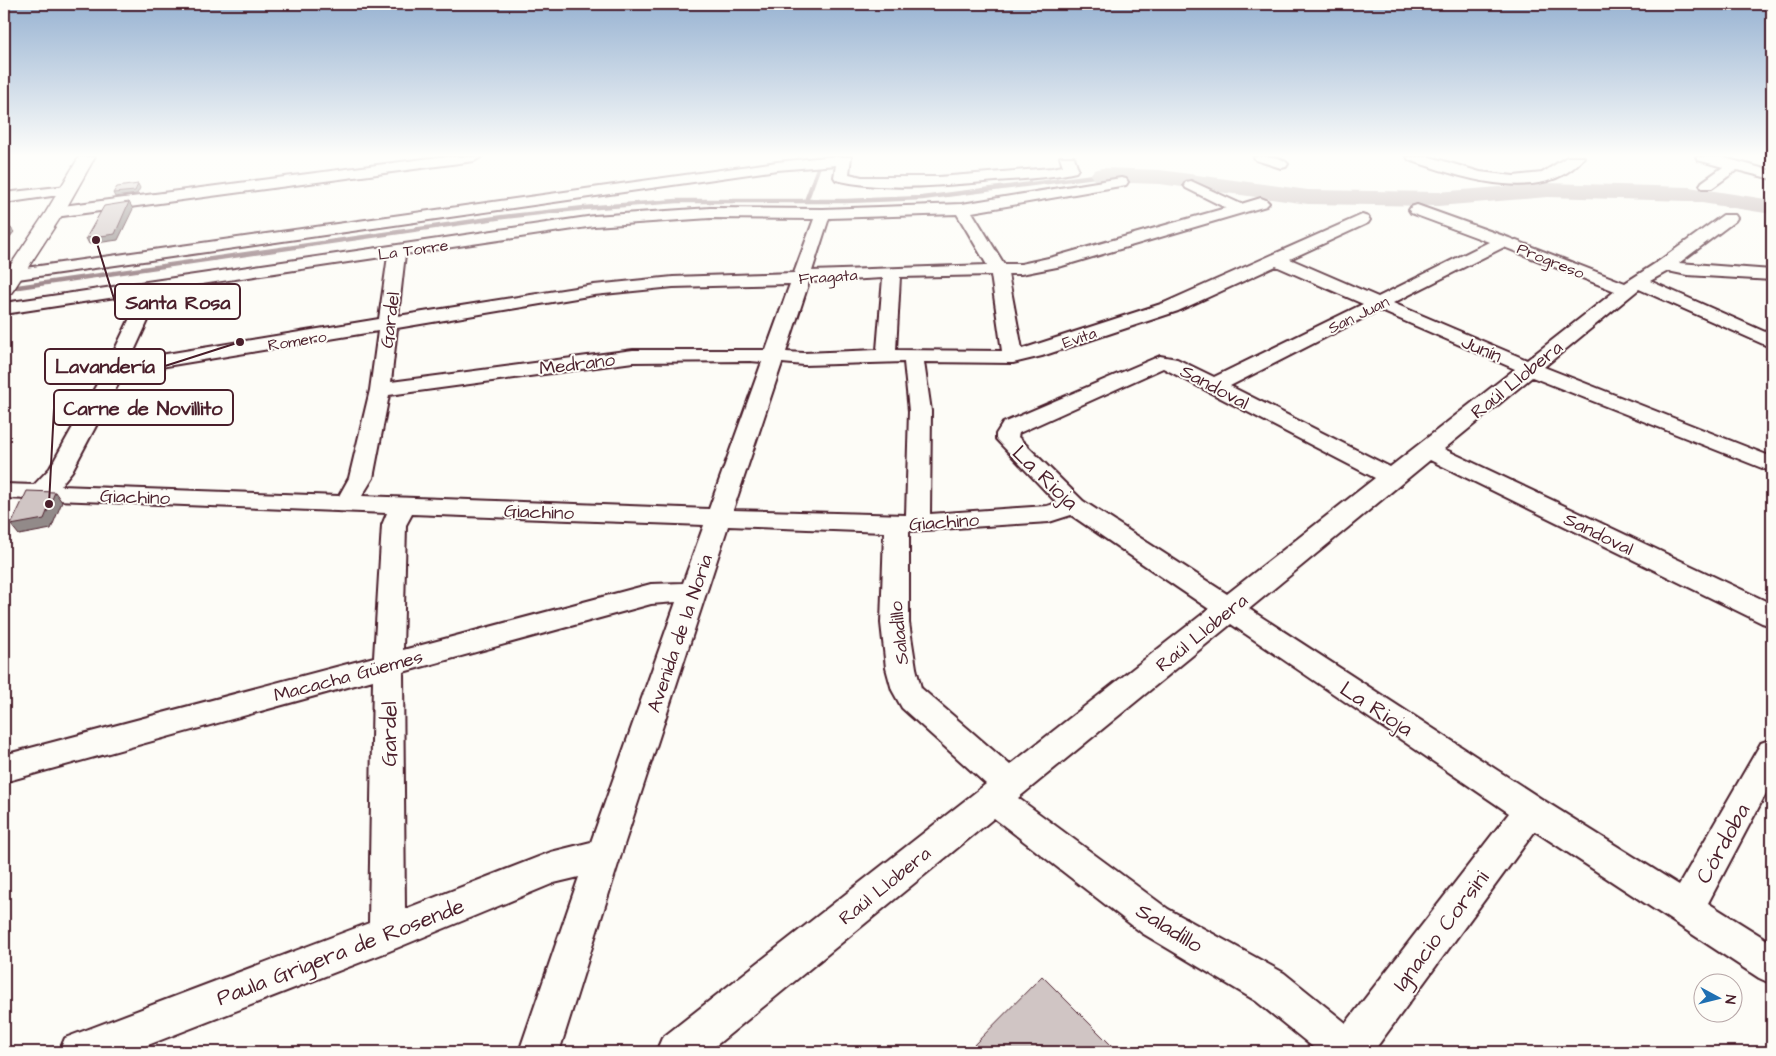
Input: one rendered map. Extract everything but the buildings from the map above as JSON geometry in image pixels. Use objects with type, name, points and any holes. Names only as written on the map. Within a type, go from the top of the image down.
[{"type":"street","points":[[7,281],[58,206]]},
{"type":"street","points":[[55,212],[99,206]]},
{"type":"street","points":[[7,281],[489,206]]},
{"type":"street","name":"La Torre","points":[[4,308],[594,222],[710,213],[823,214],[962,209],[978,206]]},
{"type":"street","points":[[1233,206],[1240,210]]},
{"type":"street","name":"Fragata","points":[[389,325],[594,290],[645,284],[892,272],[1021,269],[1056,262],[1251,206]]},
{"type":"street","points":[[962,209],[999,270],[1013,357]]},
{"type":"street","name":"Progreso","points":[[1417,210],[1632,286],[1772,342]]},
{"type":"street","name":"Avenida de la Noria","points":[[539,1052],[602,854],[776,357],[823,214]]},
{"type":"street","name":"Raúl Llobera","points":[[676,1052],[1632,286],[1665,266],[1729,218]]},
{"type":"street","name":"Evita","points":[[776,357],[1013,357],[1035,352],[1171,307],[1362,220]]},
{"type":"street","name":"San Juan","points":[[1213,386],[1503,240]]},
{"type":"street","name":"Gardel","points":[[346,504],[361,478],[380,390],[397,251]]},
{"type":"street","name":"Junín","points":[[1277,260],[1529,368],[1772,465]]},
{"type":"street","points":[[1665,266],[1687,270],[1772,275]]},
{"type":"street","points":[[886,356],[892,272]]},
{"type":"street","points":[[41,492],[60,472],[116,368],[154,287]]},
{"type":"street","name":"Romero","points":[[116,368],[389,325]]},
{"type":"street","name":"Medrano","points":[[380,390],[633,356],[750,355],[776,357]]},
{"type":"street","name":"Saladillo","points":[[913,356],[920,412],[907,524],[893,599],[896,639],[905,688],[913,700],[1001,792],[1155,920],[1270,987],[1350,1051]]},
{"type":"street","name":"Sandoval","points":[[1011,428],[1160,362],[1170,363],[1393,478]]},
{"type":"street","name":"La Rioja","points":[[1011,428],[1006,439],[1074,506],[1531,810],[1772,965]]},
{"type":"street","name":"Sandoval","points":[[1427,450],[1772,616]]},
{"type":"street","name":"Giachino","points":[[4,491],[719,519],[907,524],[1049,514],[1074,506]]},
{"type":"street","name":"Gardel","points":[[386,934],[388,664],[394,525],[403,506]]},
{"type":"street","name":"Macacha Güemes","points":[[4,768],[650,594],[693,592]]},
{"type":"street","name":"Córdoba","points":[[1686,908],[1772,752]]},
{"type":"street","name":"Ignacio Corsini","points":[[1350,1051],[1531,810]]},
{"type":"street","name":"Paula Grigera de Rosende","points":[[79,1052],[386,934],[551,868],[602,854]]},
{"type":"waterway","points":[[4,289],[503,217],[607,206]]},
{"type":"waterway","points":[[1767,206],[1772,207]]},
{"type":"place","name":"Santa Rosa","points":[[96,240]]},
{"type":"place","name":"Lavandería","points":[[240,342]]},
{"type":"place","name":"Carne de Novillito","points":[[49,504]]}]
